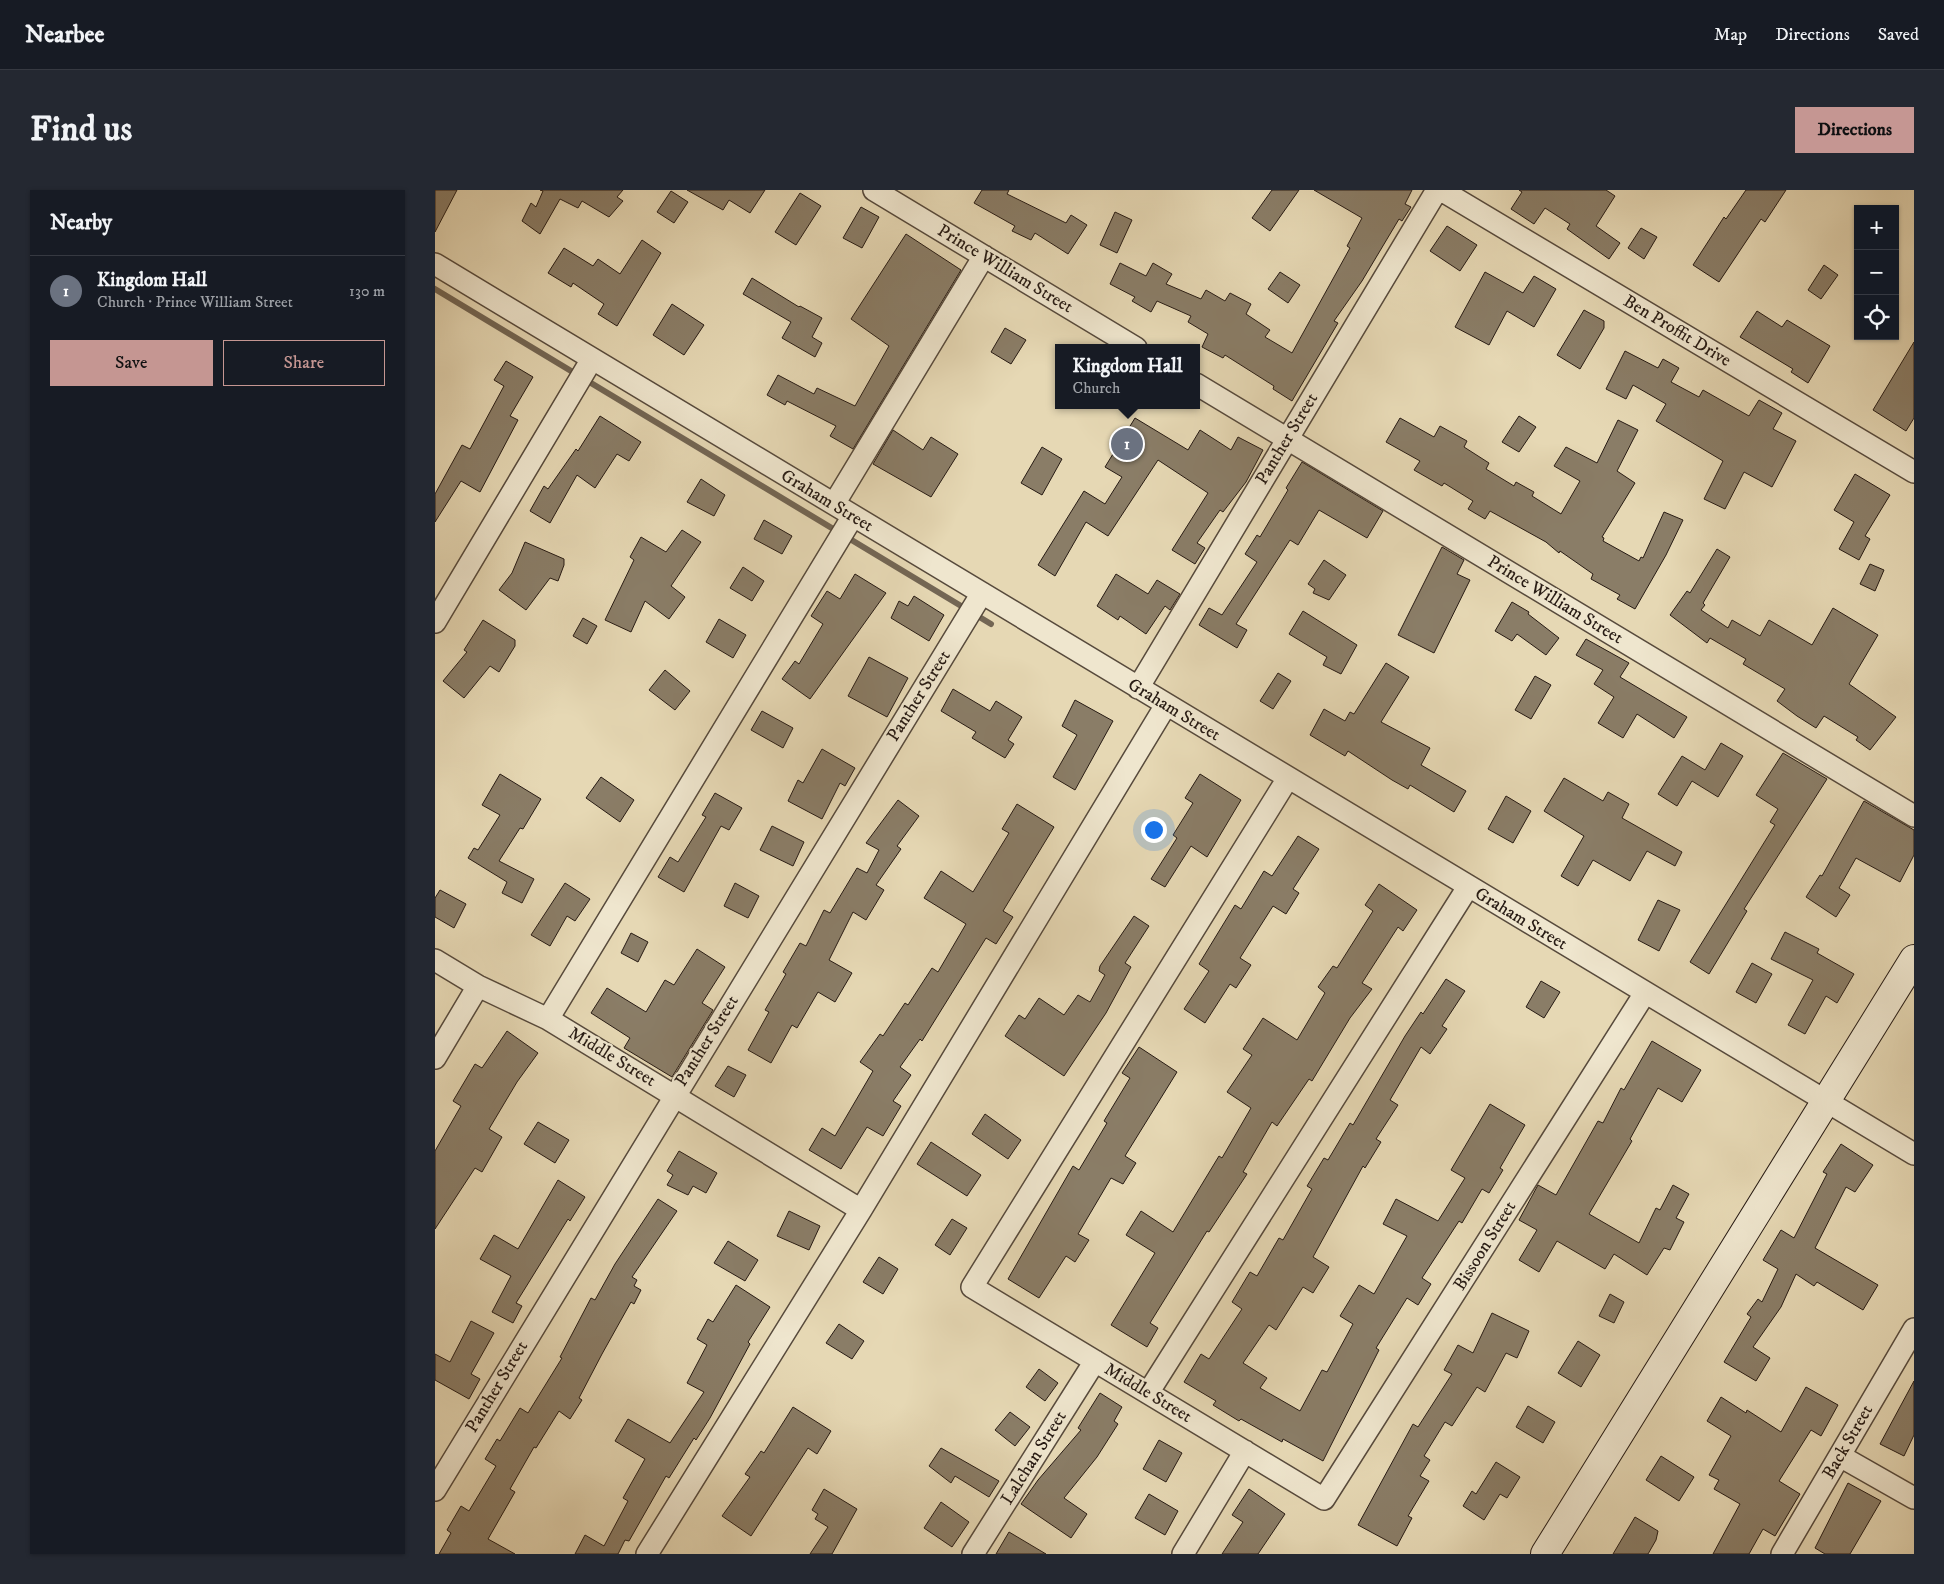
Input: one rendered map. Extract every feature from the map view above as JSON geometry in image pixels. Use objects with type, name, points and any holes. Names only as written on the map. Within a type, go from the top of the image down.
[{"type":"main road","points":[[1545,1554],[1914,959]]},
{"type":"street","name":"Prince William Street","points":[[874,190],[1129,344]]},
{"type":"street","name":"Panther Street","points":[[1138,688],[1439,190]]},
{"type":"street","name":"Ben Proffit Drive","points":[[1439,190],[1914,472]]},
{"type":"street","points":[[836,500],[984,256]]},
{"type":"street","name":"Graham Street","points":[[435,264],[592,359],[836,500],[853,516],[1914,1154]]},
{"type":"street","points":[[435,622],[592,359]]},
{"type":"street","name":"Prince William Street","points":[[1200,386],[1914,816]]},
{"type":"street","points":[[548,1019],[853,516]]},
{"type":"street","name":"Panther Street","points":[[435,1490],[674,1094],[982,594]]},
{"type":"street","points":[[647,1554],[861,1210],[1166,705]]},
{"type":"street","name":"Middle Street","points":[[1288,778],[973,1287],[1325,1499]]},
{"type":"street","points":[[1148,1393],[1468,886]]},
{"type":"street","name":"Middle Street","points":[[435,960],[478,986],[548,1019],[674,1094],[861,1210]]},
{"type":"street","points":[[435,1058],[478,986]]},
{"type":"street","name":"Bissoon Street","points":[[1325,1499],[1645,993]]},
{"type":"street","name":"Back Street","points":[[1782,1554],[1914,1329]]},
{"type":"street","name":"Lalchan Street","points":[[973,1554],[1095,1361]]},
{"type":"street","points":[[1183,1554],[1245,1451]]},
{"type":"street","points":[[1840,1456],[1914,1498]]},
{"type":"building","points":[[435,190],[457,190],[435,232]]},
{"type":"building","points":[[540,190],[623,190],[617,197],[623,201],[609,217],[582,201],[578,208],[560,199],[540,234],[522,221],[531,203],[536,207],[543,191]]},
{"type":"building","points":[[687,190],[765,190],[750,213],[729,200],[723,210]]},
{"type":"building","points":[[982,190],[1009,190],[1007,194],[1066,223],[1071,215],[1087,225],[1068,254],[1035,233],[1031,240],[1012,231],[1015,226],[974,203]]},
{"type":"building","points":[[1272,190],[1299,190],[1270,231],[1252,218]]},
{"type":"building","points":[[1314,190],[1412,190],[1405,204],[1411,207],[1402,221],[1399,219],[1362,281],[1334,321],[1338,323],[1292,401],[1273,389],[1274,386],[1225,355],[1223,358],[1202,347],[1208,334],[1188,322],[1191,316],[1157,301],[1151,312],[1132,301],[1135,297],[1110,284],[1120,263],[1146,276],[1153,263],[1172,274],[1166,284],[1201,299],[1206,290],[1225,301],[1230,293],[1251,304],[1246,314],[1270,330],[1265,337],[1292,353],[1350,248],[1347,246],[1362,218]]},
{"type":"building","points":[[1519,190],[1606,190],[1615,196],[1596,226],[1620,243],[1609,259],[1567,229],[1570,224],[1545,208],[1534,224],[1511,209],[1522,192]]},
{"type":"building","points":[[1746,190],[1786,190],[1765,222],[1761,219],[1719,282],[1693,265],[1724,217],[1726,219]]},
{"type":"building","points":[[671,191],[688,202],[674,223],[657,212]]},
{"type":"building","points":[[800,193],[821,206],[796,245],[775,232]]},
{"type":"building","points":[[861,207],[879,217],[862,248],[843,238]]},
{"type":"building","points":[[1115,212],[1132,220],[1117,253],[1100,245]]},
{"type":"building","points":[[1447,226],[1477,245],[1460,271],[1430,251]]},
{"type":"building","points":[[1641,228],[1657,237],[1644,259],[1628,248]]},
{"type":"building","points":[[906,234],[961,270],[853,449],[830,436],[836,426],[787,401],[785,405],[767,395],[778,375],[814,394],[817,388],[855,406],[889,346],[851,319]]},
{"type":"building","points":[[642,240],[661,253],[617,326],[598,314],[604,304],[573,283],[571,287],[548,273],[564,248],[593,266],[598,259],[620,274]]},
{"type":"building","points":[[1824,265],[1838,275],[1821,299],[1808,290]]},
{"type":"building","points":[[1280,272],[1300,285],[1288,303],[1268,289]]},
{"type":"building","points":[[1485,272],[1523,293],[1534,276],[1556,289],[1534,327],[1507,311],[1489,345],[1455,327]]},
{"type":"building","points":[[752,278],[799,307],[822,318],[812,337],[822,343],[815,357],[782,338],[791,322],[743,294]]},
{"type":"building","points":[[672,304],[704,325],[684,355],[653,335]]},
{"type":"building","points":[[1584,310],[1604,321],[1604,328],[1580,369],[1557,355]]},
{"type":"building","points":[[1757,311],[1782,327],[1787,320],[1830,346],[1808,383],[1791,372],[1793,369],[1740,337]]},
{"type":"building","points":[[1005,328],[1026,340],[1011,364],[991,352]]},
{"type":"building","points":[[1914,342],[1914,418],[1906,431],[1873,410]]},
{"type":"building","points":[[1625,351],[1658,368],[1663,359],[1679,368],[1671,382],[1699,397],[1703,390],[1749,416],[1759,400],[1782,413],[1773,429],[1796,441],[1772,487],[1744,472],[1725,509],[1704,499],[1723,461],[1656,421],[1666,404],[1633,385],[1626,399],[1606,389]]},
{"type":"building","points":[[506,361],[533,377],[510,416],[518,420],[480,492],[461,481],[435,522],[435,494],[462,445],[470,449],[504,386],[494,380]]},
{"type":"building","points":[[600,416],[641,442],[629,461],[617,454],[595,488],[577,475],[550,523],[530,511],[544,486],[548,489],[576,449],[578,451]]},
{"type":"building","points":[[1519,416],[1536,427],[1519,452],[1502,442]]},
{"type":"building","points":[[1135,418],[1188,450],[1200,430],[1231,450],[1238,437],[1263,450],[1246,482],[1223,512],[1220,510],[1197,543],[1205,548],[1195,564],[1172,550],[1208,493],[1158,460],[1108,536],[1086,522],[1055,576],[1038,565],[1084,491],[1105,504],[1122,477],[1105,467]]},
{"type":"building","points":[[1400,418],[1434,437],[1440,426],[1467,441],[1464,447],[1489,463],[1486,469],[1514,486],[1516,482],[1534,492],[1532,496],[1561,514],[1580,481],[1554,466],[1566,447],[1597,463],[1618,420],[1638,430],[1617,471],[1635,483],[1602,537],[1604,538],[1603,541],[1639,561],[1641,557],[1643,558],[1664,512],[1683,520],[1666,555],[1635,609],[1617,599],[1620,595],[1591,579],[1593,574],[1560,551],[1559,553],[1546,542],[1490,511],[1485,519],[1468,509],[1473,501],[1444,483],[1442,486],[1414,470],[1420,461],[1386,442]]},
{"type":"building","points":[[893,430],[923,450],[931,437],[958,454],[931,497],[873,464]]},
{"type":"building","points":[[1042,447],[1062,459],[1042,495],[1021,483]]},
{"type":"building","points":[[1302,462],[1383,511],[1367,538],[1319,510],[1298,545],[1290,540],[1236,624],[1247,630],[1237,648],[1199,625],[1209,608],[1222,615],[1257,562],[1245,554],[1257,535],[1260,537]]},
{"type":"building","points":[[1855,474],[1890,495],[1865,536],[1870,539],[1859,560],[1839,549],[1854,522],[1834,510]]},
{"type":"building","points":[[701,479],[725,495],[714,516],[687,502]]},
{"type":"building","points":[[764,520],[792,536],[782,554],[754,539]]},
{"type":"building","points":[[682,530],[701,542],[671,586],[685,597],[669,619],[645,601],[631,632],[605,620],[634,560],[630,557],[641,537],[666,552]]},
{"type":"building","points":[[525,542],[564,559],[564,565],[558,581],[550,578],[526,610],[499,590],[512,573]]},
{"type":"building","points":[[1442,547],[1464,560],[1457,574],[1470,580],[1434,653],[1398,635]]},
{"type":"building","points":[[1717,549],[1730,557],[1703,603],[1705,605],[1701,610],[1728,628],[1732,620],[1760,636],[1769,620],[1812,645],[1833,608],[1878,635],[1849,684],[1896,717],[1870,750],[1856,740],[1858,737],[1824,716],[1816,728],[1797,716],[1777,701],[1785,689],[1743,664],[1746,659],[1710,638],[1707,643],[1670,615],[1687,591],[1690,593]]},
{"type":"building","points":[[1324,560],[1346,575],[1329,600],[1313,593],[1315,589],[1308,584]]},
{"type":"building","points":[[1870,564],[1884,570],[1875,591],[1860,584]]},
{"type":"building","points":[[743,567],[764,581],[752,601],[730,588]]},
{"type":"building","points":[[855,574],[886,593],[810,699],[782,679],[795,661],[799,664],[823,624],[811,616],[827,591],[840,599]]},
{"type":"building","points":[[1116,574],[1148,594],[1157,580],[1180,594],[1170,610],[1165,606],[1146,634],[1120,616],[1118,620],[1097,606]]},
{"type":"building","points":[[914,596],[944,615],[929,641],[891,618],[899,601],[908,606]]},
{"type":"building","points":[[1512,602],[1529,612],[1528,614],[1559,638],[1546,655],[1517,634],[1512,641],[1495,631]]},
{"type":"building","points":[[1303,611],[1357,645],[1341,674],[1323,665],[1327,657],[1289,634]]},
{"type":"building","points":[[583,618],[597,626],[587,644],[573,636]]},
{"type":"building","points":[[719,619],[746,635],[733,658],[706,642]]},
{"type":"building","points":[[483,620],[515,640],[515,646],[499,672],[490,666],[464,698],[443,681],[467,652],[464,650]]},
{"type":"building","points":[[1586,639],[1629,663],[1620,677],[1687,717],[1674,738],[1637,714],[1623,738],[1598,723],[1614,697],[1594,684],[1603,670],[1576,655]]},
{"type":"building","points":[[869,657],[908,678],[887,717],[848,696]]},
{"type":"building","points":[[1386,663],[1409,677],[1381,722],[1430,748],[1421,765],[1466,791],[1454,812],[1410,785],[1408,789],[1392,780],[1348,751],[1345,756],[1310,735],[1324,709],[1345,721],[1350,712],[1354,714]]},
{"type":"building","points":[[665,670],[690,691],[675,710],[649,690]]},
{"type":"building","points":[[1278,673],[1291,681],[1273,709],[1260,701]]},
{"type":"building","points":[[1535,676],[1551,685],[1531,719],[1515,710]]},
{"type":"building","points":[[953,689],[990,711],[996,701],[1022,717],[1008,740],[1014,744],[1005,758],[972,738],[976,732],[941,711]]},
{"type":"building","points":[[1075,700],[1113,721],[1075,790],[1053,777],[1077,735],[1062,726]]},
{"type":"building","points":[[762,711],[793,728],[783,748],[751,730]]},
{"type":"building","points":[[1721,743],[1743,756],[1718,797],[1692,781],[1677,806],[1658,794],[1682,756],[1705,770]]},
{"type":"building","points":[[822,749],[855,768],[845,786],[840,783],[822,819],[788,801],[798,780],[803,783]]},
{"type":"building","points":[[1783,753],[1827,779],[1744,909],[1747,911],[1709,974],[1690,962],[1775,825],[1770,822],[1778,809],[1756,795]]},
{"type":"building","points":[[500,774],[541,799],[523,829],[520,828],[499,861],[534,879],[522,903],[502,893],[507,882],[468,858],[474,848],[478,850],[500,815],[482,805]]},
{"type":"building","points":[[1200,774],[1241,800],[1207,857],[1191,846],[1165,887],[1151,879],[1177,838],[1173,835],[1193,803],[1185,798]]},
{"type":"building","points":[[601,777],[634,800],[620,822],[586,798]]},
{"type":"building","points":[[1564,778],[1603,801],[1608,792],[1629,804],[1622,818],[1682,852],[1675,866],[1647,851],[1630,881],[1593,860],[1578,886],[1561,876],[1584,836],[1544,811]]},
{"type":"building","points":[[715,793],[742,808],[729,830],[721,826],[684,892],[658,877],[670,857],[678,862],[706,817],[702,815]]},
{"type":"building","points":[[1506,796],[1531,811],[1513,843],[1488,829]]},
{"type":"building","points":[[898,800],[919,816],[897,846],[901,849],[876,885],[884,890],[866,920],[853,912],[829,960],[852,973],[835,1002],[818,992],[797,1028],[792,1025],[771,1063],[748,1050],[769,1012],[765,1010],[786,974],[783,972],[800,943],[806,946],[824,910],[830,913],[857,868],[867,873],[879,850],[866,843]]},
{"type":"building","points":[[1864,801],[1914,830],[1914,855],[1900,882],[1856,858],[1839,888],[1850,895],[1836,917],[1806,897],[1820,875],[1822,876]]},
{"type":"building","points":[[1017,804],[1054,827],[1003,911],[1013,917],[996,944],[986,938],[922,1041],[920,1039],[900,1067],[911,1075],[893,1101],[901,1106],[883,1136],[867,1127],[841,1169],[809,1150],[822,1128],[835,1136],[873,1071],[860,1062],[880,1034],[883,1036],[905,1003],[908,1005],[932,968],[938,972],[966,924],[924,898],[941,871],[973,892],[1009,833],[1002,829]]},
{"type":"building","points":[[772,826],[804,842],[793,866],[760,850]]},
{"type":"building","points":[[1298,836],[1319,849],[1293,889],[1299,893],[1286,914],[1273,906],[1240,958],[1251,965],[1236,988],[1230,984],[1205,1023],[1184,1009],[1209,971],[1199,964],[1235,905],[1241,909],[1264,871],[1272,876]]},
{"type":"building","points":[[565,883],[590,899],[575,921],[567,916],[550,946],[531,935]]},
{"type":"building","points":[[735,883],[759,896],[748,918],[724,906]]},
{"type":"building","points":[[1379,884],[1417,910],[1403,931],[1398,927],[1362,983],[1372,989],[1350,1018],[1312,1081],[1309,1079],[1277,1126],[1272,1122],[1243,1172],[1247,1174],[1209,1232],[1207,1231],[1150,1323],[1158,1328],[1147,1347],[1111,1325],[1155,1253],[1126,1235],[1141,1211],[1173,1232],[1219,1156],[1222,1158],[1251,1108],[1227,1092],[1252,1055],[1243,1049],[1263,1018],[1297,1040],[1325,993],[1318,987],[1333,966],[1337,968],[1373,911],[1365,905]]},
{"type":"building","points":[[440,890],[466,904],[454,928],[435,917],[435,898]]},
{"type":"building","points":[[1658,900],[1680,910],[1659,951],[1638,940]]},
{"type":"building","points":[[1134,916],[1149,926],[1125,963],[1131,967],[1106,1013],[1064,1076],[1005,1036],[1019,1015],[1025,1019],[1039,998],[1064,1015],[1078,995],[1090,1002],[1105,975],[1099,971],[1100,966]]},
{"type":"building","points":[[1785,932],[1819,949],[1817,953],[1854,974],[1837,1003],[1826,996],[1805,1034],[1788,1025],[1813,980],[1771,959]]},
{"type":"building","points":[[631,933],[648,942],[638,962],[621,953]]},
{"type":"building","points":[[697,949],[725,967],[702,1003],[713,1010],[672,1077],[624,1048],[630,1038],[591,1013],[607,988],[646,1012],[665,980],[674,985]]},
{"type":"building","points":[[1752,963],[1772,974],[1756,1003],[1736,992]]},
{"type":"building","points":[[1446,979],[1465,991],[1442,1026],[1447,1029],[1430,1054],[1421,1047],[1390,1100],[1398,1105],[1376,1139],[1381,1142],[1365,1168],[1363,1166],[1313,1257],[1329,1267],[1313,1293],[1303,1287],[1276,1330],[1269,1325],[1243,1363],[1267,1378],[1260,1388],[1300,1411],[1322,1370],[1327,1372],[1353,1324],[1340,1316],[1359,1285],[1374,1294],[1407,1236],[1383,1224],[1396,1199],[1438,1221],[1465,1178],[1451,1170],[1490,1104],[1525,1125],[1500,1168],[1503,1170],[1489,1193],[1482,1189],[1462,1223],[1459,1221],[1422,1278],[1431,1284],[1418,1305],[1407,1298],[1376,1348],[1379,1350],[1323,1461],[1283,1439],[1282,1442],[1241,1419],[1239,1421],[1213,1405],[1216,1401],[1184,1382],[1201,1354],[1209,1359],[1242,1309],[1232,1302],[1250,1272],[1257,1276],[1279,1238],[1283,1240],[1312,1189],[1307,1186],[1324,1158],[1328,1160],[1350,1123],[1353,1125],[1405,1036],[1421,1012],[1423,1014]]},
{"type":"building","points":[[1541,981],[1560,992],[1544,1018],[1526,1007]]},
{"type":"building","points":[[507,1031],[538,1053],[517,1082],[489,1129],[502,1137],[482,1172],[475,1168],[435,1229],[435,1151],[461,1106],[453,1101],[475,1064],[482,1068]]},
{"type":"building","points":[[1652,1041],[1701,1070],[1682,1102],[1658,1088],[1630,1139],[1632,1141],[1589,1214],[1639,1243],[1656,1208],[1660,1210],[1673,1185],[1689,1194],[1676,1218],[1684,1222],[1670,1250],[1664,1248],[1647,1275],[1614,1254],[1605,1269],[1557,1241],[1539,1272],[1519,1260],[1537,1230],[1519,1220],[1538,1185],[1556,1195],[1598,1121],[1603,1123],[1621,1088],[1624,1090]]},
{"type":"building","points":[[1139,1047],[1177,1072],[1125,1156],[1136,1163],[1123,1184],[1111,1178],[1078,1234],[1089,1240],[1075,1262],[1066,1256],[1039,1298],[1008,1279],[1073,1166],[1079,1170],[1107,1123],[1104,1121],[1130,1078],[1122,1073]]},
{"type":"building","points":[[728,1066],[746,1075],[734,1097],[715,1086]]},
{"type":"building","points":[[985,1114],[1021,1140],[1008,1159],[972,1134]]},
{"type":"building","points":[[538,1122],[569,1140],[555,1163],[524,1144]]},
{"type":"building","points":[[931,1142],[981,1175],[967,1196],[917,1164]]},
{"type":"building","points":[[1841,1144],[1873,1165],[1855,1192],[1846,1187],[1815,1248],[1878,1285],[1863,1310],[1817,1282],[1814,1286],[1796,1274],[1781,1307],[1753,1347],[1770,1358],[1756,1381],[1724,1362],[1751,1317],[1747,1314],[1758,1299],[1762,1302],[1778,1269],[1763,1260],[1781,1230],[1794,1238],[1827,1174],[1823,1172]]},
{"type":"building","points":[[679,1151],[717,1173],[706,1193],[693,1186],[688,1195],[667,1185],[673,1175],[667,1171]]},
{"type":"building","points":[[558,1180],[585,1197],[570,1221],[568,1219],[516,1303],[522,1306],[513,1323],[492,1312],[511,1276],[480,1259],[494,1235],[518,1249]]},
{"type":"building","points":[[658,1199],[677,1211],[632,1277],[637,1280],[634,1286],[641,1290],[634,1304],[631,1302],[602,1354],[579,1398],[582,1400],[570,1419],[559,1411],[536,1448],[534,1447],[510,1489],[515,1492],[488,1539],[515,1554],[439,1554],[451,1533],[447,1530],[461,1506],[469,1511],[496,1466],[485,1459],[497,1439],[500,1441],[520,1408],[528,1413],[562,1358],[560,1357],[591,1298],[595,1300],[615,1264]]},
{"type":"building","points":[[789,1211],[820,1226],[809,1250],[777,1236]]},
{"type":"building","points":[[952,1219],[967,1228],[950,1255],[935,1245]]},
{"type":"building","points":[[728,1241],[758,1260],[745,1281],[714,1263]]},
{"type":"building","points":[[879,1257],[898,1269],[883,1294],[863,1282]]},
{"type":"building","points":[[736,1285],[770,1307],[748,1342],[750,1344],[710,1418],[696,1440],[694,1438],[669,1478],[666,1476],[629,1541],[625,1540],[618,1554],[575,1554],[585,1535],[604,1546],[628,1501],[623,1498],[645,1459],[615,1441],[628,1419],[670,1443],[704,1392],[687,1383],[707,1345],[697,1339],[708,1319],[713,1322]]},
{"type":"building","points":[[1610,1294],[1624,1302],[1614,1323],[1599,1316]]},
{"type":"building","points":[[1492,1313],[1529,1331],[1517,1358],[1506,1353],[1485,1392],[1477,1387],[1452,1426],[1445,1422],[1424,1456],[1430,1460],[1420,1476],[1429,1481],[1408,1516],[1412,1518],[1397,1546],[1358,1525],[1413,1424],[1418,1427],[1452,1374],[1444,1370],[1458,1345],[1473,1353]]},
{"type":"building","points":[[471,1321],[494,1333],[471,1374],[480,1379],[469,1399],[435,1380],[435,1354],[450,1362]]},
{"type":"building","points":[[839,1324],[864,1341],[852,1359],[826,1343]]},
{"type":"building","points":[[1578,1341],[1600,1355],[1581,1387],[1558,1373]]},
{"type":"building","points":[[1039,1369],[1058,1383],[1045,1401],[1026,1387]]},
{"type":"building","points":[[1914,1381],[1914,1435],[1904,1456],[1880,1444]]},
{"type":"building","points":[[1806,1387],[1838,1405],[1821,1436],[1811,1430],[1779,1481],[1800,1494],[1775,1536],[1763,1529],[1749,1554],[1713,1554],[1740,1504],[1714,1489],[1719,1480],[1709,1475],[1731,1436],[1707,1421],[1721,1397],[1746,1413],[1747,1410],[1781,1432]]},
{"type":"building","points":[[1100,1393],[1122,1407],[1114,1421],[1118,1424],[1097,1457],[1064,1498],[1087,1514],[1071,1538],[1021,1504],[1038,1480],[1081,1430],[1078,1428]]},
{"type":"building","points":[[1528,1406],[1555,1422],[1543,1443],[1516,1427]]},
{"type":"building","points":[[793,1407],[831,1431],[817,1454],[808,1448],[751,1536],[722,1516],[750,1477],[745,1474],[761,1451],[764,1453]]},
{"type":"building","points":[[1010,1412],[1030,1427],[1015,1446],[995,1430]]},
{"type":"building","points":[[1159,1440],[1182,1453],[1166,1482],[1143,1469]]},
{"type":"building","points":[[941,1448],[999,1481],[989,1497],[955,1476],[951,1483],[929,1466]]},
{"type":"building","points":[[1661,1456],[1694,1477],[1679,1501],[1646,1480]]},
{"type":"building","points":[[1496,1462],[1520,1477],[1507,1498],[1500,1494],[1484,1520],[1463,1506],[1472,1491],[1476,1494]]},
{"type":"building","points":[[1848,1483],[1881,1501],[1850,1554],[1825,1554],[1815,1548]]},
{"type":"building","points":[[824,1489],[857,1509],[832,1554],[810,1554],[828,1527],[815,1519],[818,1514],[812,1510]]},
{"type":"building","points":[[1249,1489],[1285,1514],[1258,1554],[1222,1554],[1243,1522],[1232,1515]]},
{"type":"building","points":[[1149,1494],[1178,1511],[1165,1535],[1135,1518]]},
{"type":"building","points":[[941,1502],[969,1522],[952,1547],[924,1528]]},
{"type":"building","points":[[1635,1517],[1658,1531],[1656,1540],[1648,1554],[1613,1554]]},
{"type":"building","points":[[1009,1532],[1046,1554],[996,1554]]},
{"type":"waterway","points":[[435,289],[991,624]]},
{"type":"place","name":"Kingdom Hall","points":[[1127,444]]}]
